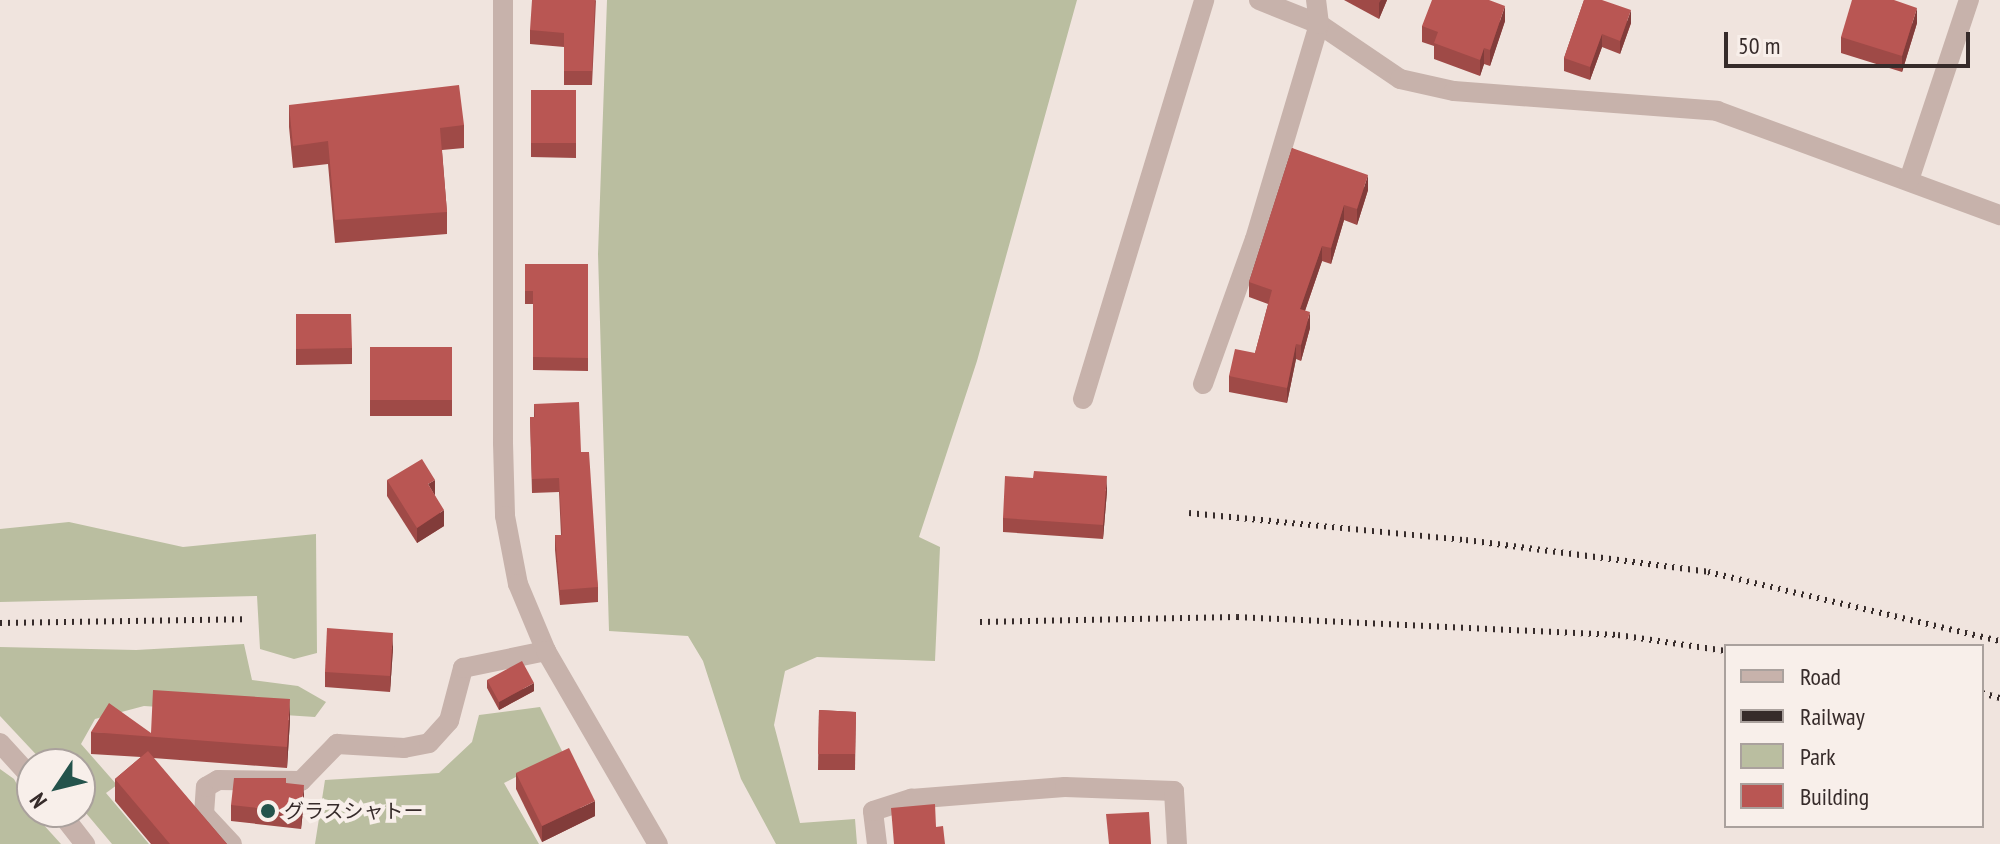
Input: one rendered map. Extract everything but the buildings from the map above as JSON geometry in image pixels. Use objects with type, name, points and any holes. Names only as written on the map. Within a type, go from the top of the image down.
[{"type":"street","points":[[503,0],[505,516],[518,584],[546,651],[658,844]]},
{"type":"street","points":[[1083,399],[1204,0]]},
{"type":"street","points":[[1259,0],[1319,24],[1400,79],[1454,91],[1717,111],[2000,215]]},
{"type":"street","points":[[1203,384],[1255,239],[1319,24],[1316,0]]},
{"type":"street","points":[[1909,180],[1969,0]]},
{"type":"street","points":[[232,844],[204,814],[206,787],[218,780],[301,781],[337,744],[404,748],[429,743],[449,721],[463,668],[546,651]]},
{"type":"street","points":[[0,743],[16,760]]},
{"type":"street","points":[[877,844],[873,811],[911,799],[1065,787],[1174,791],[1177,844]]},
{"type":"street","points":[[72,828],[85,844]]},
{"type":"green space","points":[[607,0],[1077,0],[977,361],[919,537],[940,547],[935,661],[817,657],[785,671],[774,725],[800,823],[855,819],[857,844],[776,844],[741,779],[703,661],[688,636],[609,631],[598,254]]},
{"type":"green space","points":[[69,522],[183,547],[316,534],[317,653],[294,659],[260,649],[257,596],[0,602],[0,529]]},
{"type":"green space","points":[[244,644],[252,680],[298,686],[326,702],[315,717],[144,706],[95,719],[81,744],[85,748],[30,748],[0,716],[0,647],[136,650]]},
{"type":"green space","points":[[540,707],[563,753],[504,783],[539,844],[315,844],[325,780],[439,773],[472,742],[479,715]]},
{"type":"green space","points":[[96,761],[117,785],[106,793],[149,844],[112,844],[96,825]]},
{"type":"green space","points":[[0,769],[16,783],[16,828],[46,828],[61,844],[0,844]]},
{"type":"railway","points":[[1189,513],[1466,540],[1708,572],[2000,641]]},
{"type":"railway","points":[[980,622],[1237,617],[1618,635],[1724,651]]},
{"type":"railway","points":[[0,623],[244,619]]},
{"type":"railway","points":[[1984,694],[2000,698]]},
{"type":"place","name":"グラスシャトー","points":[[268,811]]}]
